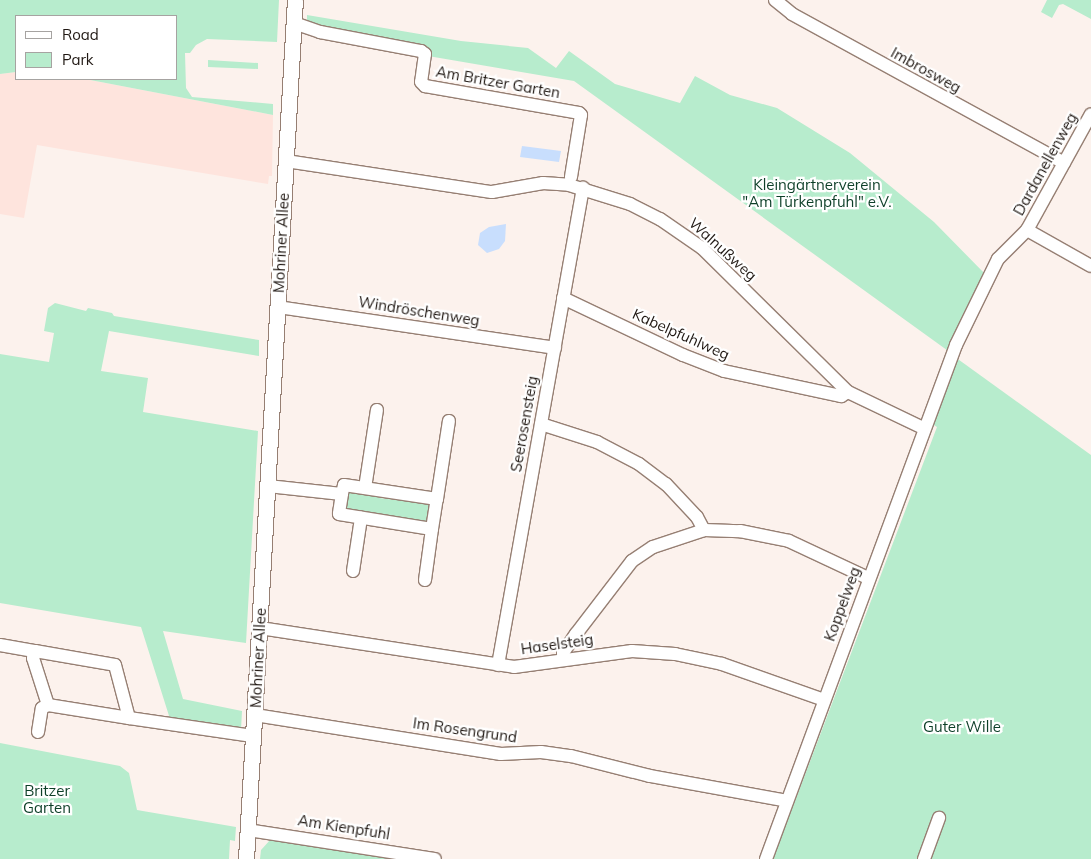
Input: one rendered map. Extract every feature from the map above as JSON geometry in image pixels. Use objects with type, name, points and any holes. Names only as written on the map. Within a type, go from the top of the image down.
[{"type":"main road","name":"Mohriner Allee","points":[[246,859],[295,0]]},
{"type":"main road","name":"Mohriner Allee","points":[[248,830],[254,843],[250,859]]},
{"type":"street","name":"Imbrosweg","points":[[775,0],[792,14],[1064,163]]},
{"type":"street","name":"Am Britzer Garten","points":[[294,23],[317,32],[422,51],[424,58],[421,82],[425,86],[579,113],[581,115],[571,177]]},
{"type":"street","name":"Dardanellenweg","points":[[949,362],[998,259],[1027,230],[1091,114]]},
{"type":"street","name":"Walnußweg","points":[[286,161],[492,192],[543,183],[583,188],[653,215],[702,248],[848,392],[923,428]]},
{"type":"street","name":"Seerosensteig","points":[[498,665],[583,188]]},
{"type":"street","points":[[1027,230],[1091,266]]},
{"type":"street","name":"Kabelpfuhlweg","points":[[564,298],[683,355],[731,373],[841,396],[848,392]]},
{"type":"street","name":"Windröschenweg","points":[[278,307],[554,348]]},
{"type":"street","name":"Koppelweg","points":[[766,859],[868,578],[923,436],[923,428],[949,362]]},
{"type":"street","points":[[365,488],[377,410]]},
{"type":"street","points":[[425,580],[449,421]]},
{"type":"street","points":[[541,424],[597,442],[639,464],[666,484],[697,517],[704,530]]},
{"type":"street","points":[[432,529],[339,514],[344,485],[436,499]]},
{"type":"street","points":[[268,486],[342,494]]},
{"type":"street","points":[[353,571],[360,518]]},
{"type":"street","points":[[564,660],[563,653],[576,634],[632,561],[654,547],[704,530],[740,531],[789,541],[868,578]]},
{"type":"street","points":[[501,621],[514,542]]},
{"type":"street","name":"Haselsteig","points":[[260,628],[498,665],[536,666],[564,660],[632,651],[675,654],[722,664],[824,700]]},
{"type":"street","points":[[0,645],[116,665],[129,718]]},
{"type":"street","points":[[35,651],[33,658],[48,705]]},
{"type":"street","points":[[38,732],[42,708],[48,705],[254,736]]},
{"type":"street","name":"Im Rosengrund","points":[[255,715],[501,754],[541,752],[571,756],[659,778],[787,801]]},
{"type":"street","points":[[924,859],[939,818]]},
{"type":"street","name":"Am Kienpfuhl","points":[[248,830],[435,859]]},
{"type":"shaded area","points":[[15,72],[15,80],[90,80],[273,115],[272,176],[269,176],[268,184],[37,145],[24,218],[0,214],[0,74]]},
{"type":"green space","points":[[0,0],[279,0],[277,42],[207,39],[196,45],[190,53],[185,53],[186,88],[192,97],[273,104],[273,115],[90,80],[178,80],[178,15],[15,15],[15,72],[0,74]]},
{"type":"green space","points":[[1047,0],[1091,0],[1091,19],[1063,4],[1059,5],[1052,18],[1041,12]]},
{"type":"green space","name":"Kleingärtnerverein \"Am Türkenpfuhl\" e.V.","points":[[307,15],[461,41],[528,48],[556,68],[569,51],[615,84],[680,103],[695,76],[730,95],[777,108],[850,153],[934,222],[988,277],[951,353],[574,81],[428,56],[307,27]]},
{"type":"green space","points":[[208,60],[258,63],[258,69],[208,67]]},
{"type":"green space","points":[[55,303],[86,311],[88,308],[112,313],[114,316],[259,340],[259,356],[109,331],[101,371],[148,378],[143,412],[258,431],[246,643],[163,631],[183,699],[242,711],[241,730],[170,719],[141,627],[0,603],[0,354],[49,362],[54,333],[44,331],[48,308]]},
{"type":"green space","name":"Guter Wille","points":[[955,357],[1091,455],[1091,859],[773,859],[937,427],[929,422]]},
{"type":"green space","points":[[348,491],[377,493],[379,498],[396,500],[399,497],[428,502],[431,505],[428,522],[345,509]]},
{"type":"green space","name":"Britzer Garten","points":[[0,743],[120,766],[129,773],[137,810],[236,827],[235,841],[230,840],[229,859],[0,859]]},
{"type":"green space","points":[[271,839],[393,859],[260,859],[261,850]]},
{"type":"water","points":[[522,146],[561,151],[559,162],[520,157]]},
{"type":"water","points":[[506,224],[505,241],[499,249],[487,253],[478,245],[480,233],[489,227]]}]
